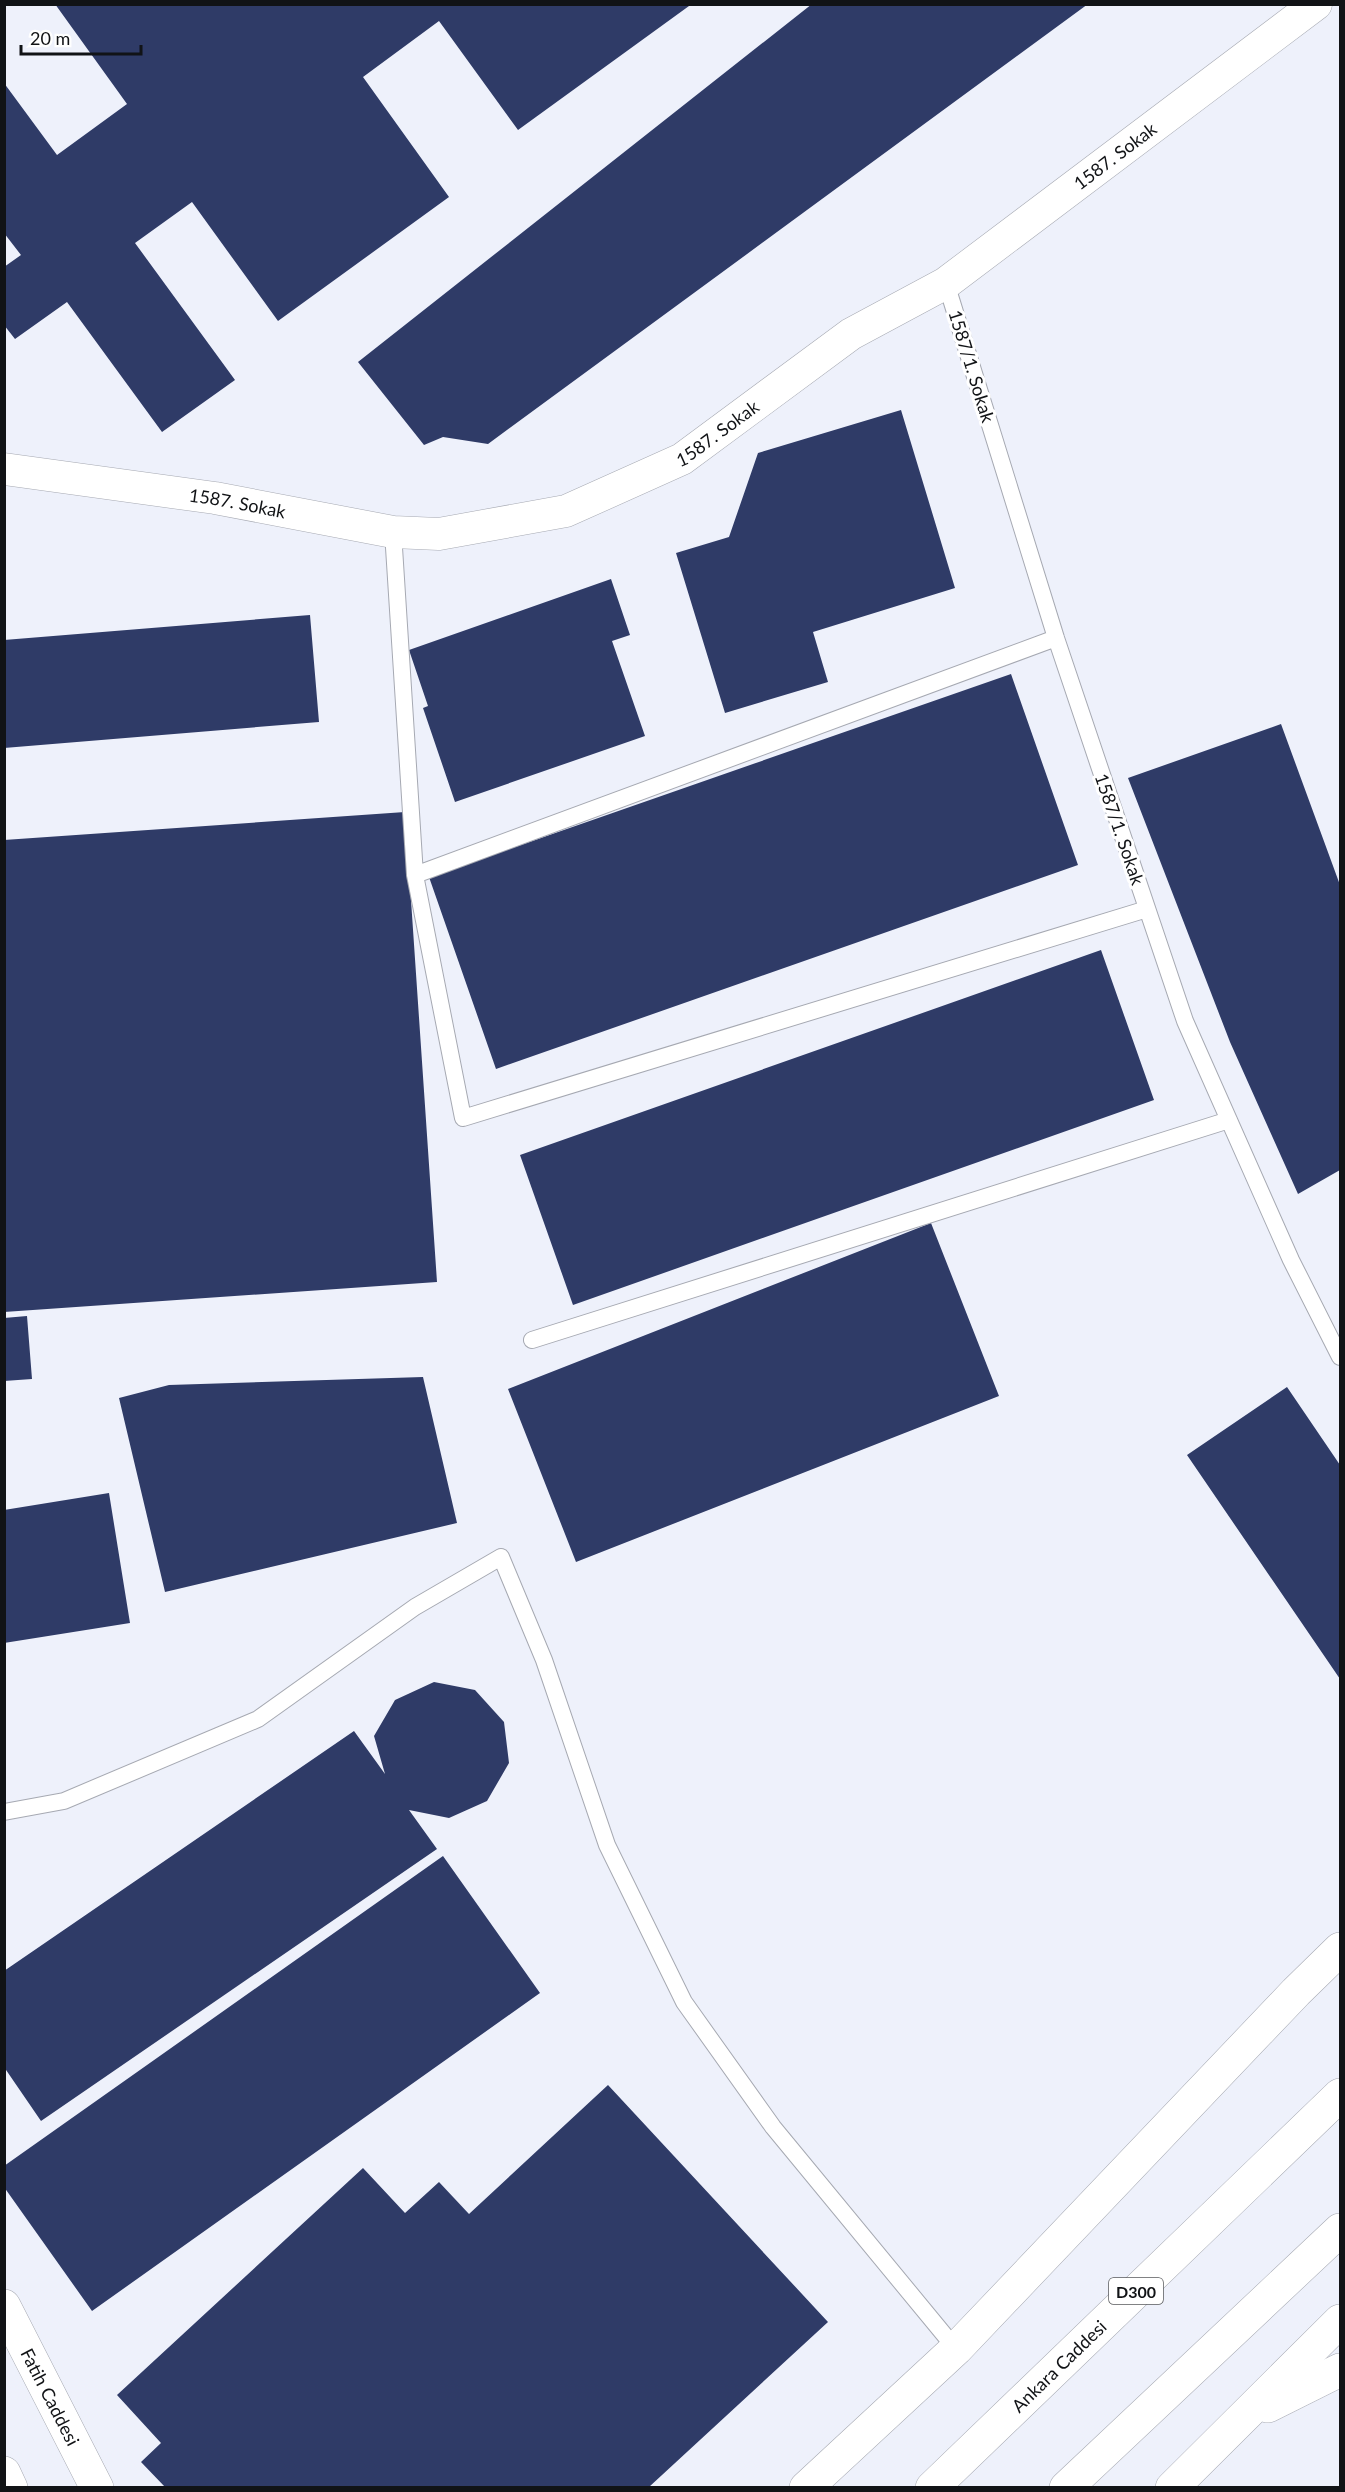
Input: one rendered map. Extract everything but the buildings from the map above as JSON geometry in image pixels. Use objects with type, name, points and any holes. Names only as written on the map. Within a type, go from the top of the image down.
[{"type":"main road","points":[[806,2487],[956,2349],[1296,1992],[1341,1949]]},
{"type":"main road","name":"Ankara Caddesi","points":[[932,2487],[1341,2095]]},
{"type":"main road","points":[[1066,2487],[1341,2230]]},
{"type":"main road","name":"Fatih Caddesi","points":[[4,2306],[97,2487]]},
{"type":"main road","points":[[1172,2487],[1245,2418],[1341,2321]]},
{"type":"main road","points":[[1245,2418],[1341,2370]]},
{"type":"main road","points":[[4,2473],[11,2487]]},
{"type":"street","name":"1587. Sokak","points":[[4,469],[215,498],[393,532],[439,534],[566,512],[682,459],[851,334],[946,283],[1316,4]]},
{"type":"lane","name":"1587/1. Sokak","points":[[946,283],[1056,638],[1185,1021],[1291,1260],[1341,1357]]},
{"type":"lane","points":[[393,532],[415,875],[464,1118],[1147,909]]},
{"type":"lane","points":[[415,875],[1056,638]]},
{"type":"lane","points":[[532,1340],[1229,1120]]},
{"type":"lane","points":[[4,1812],[64,1801],[258,1719],[415,1607],[501,1557],[544,1660],[607,1845],[684,2002],[773,2127],[956,2349]]}]
